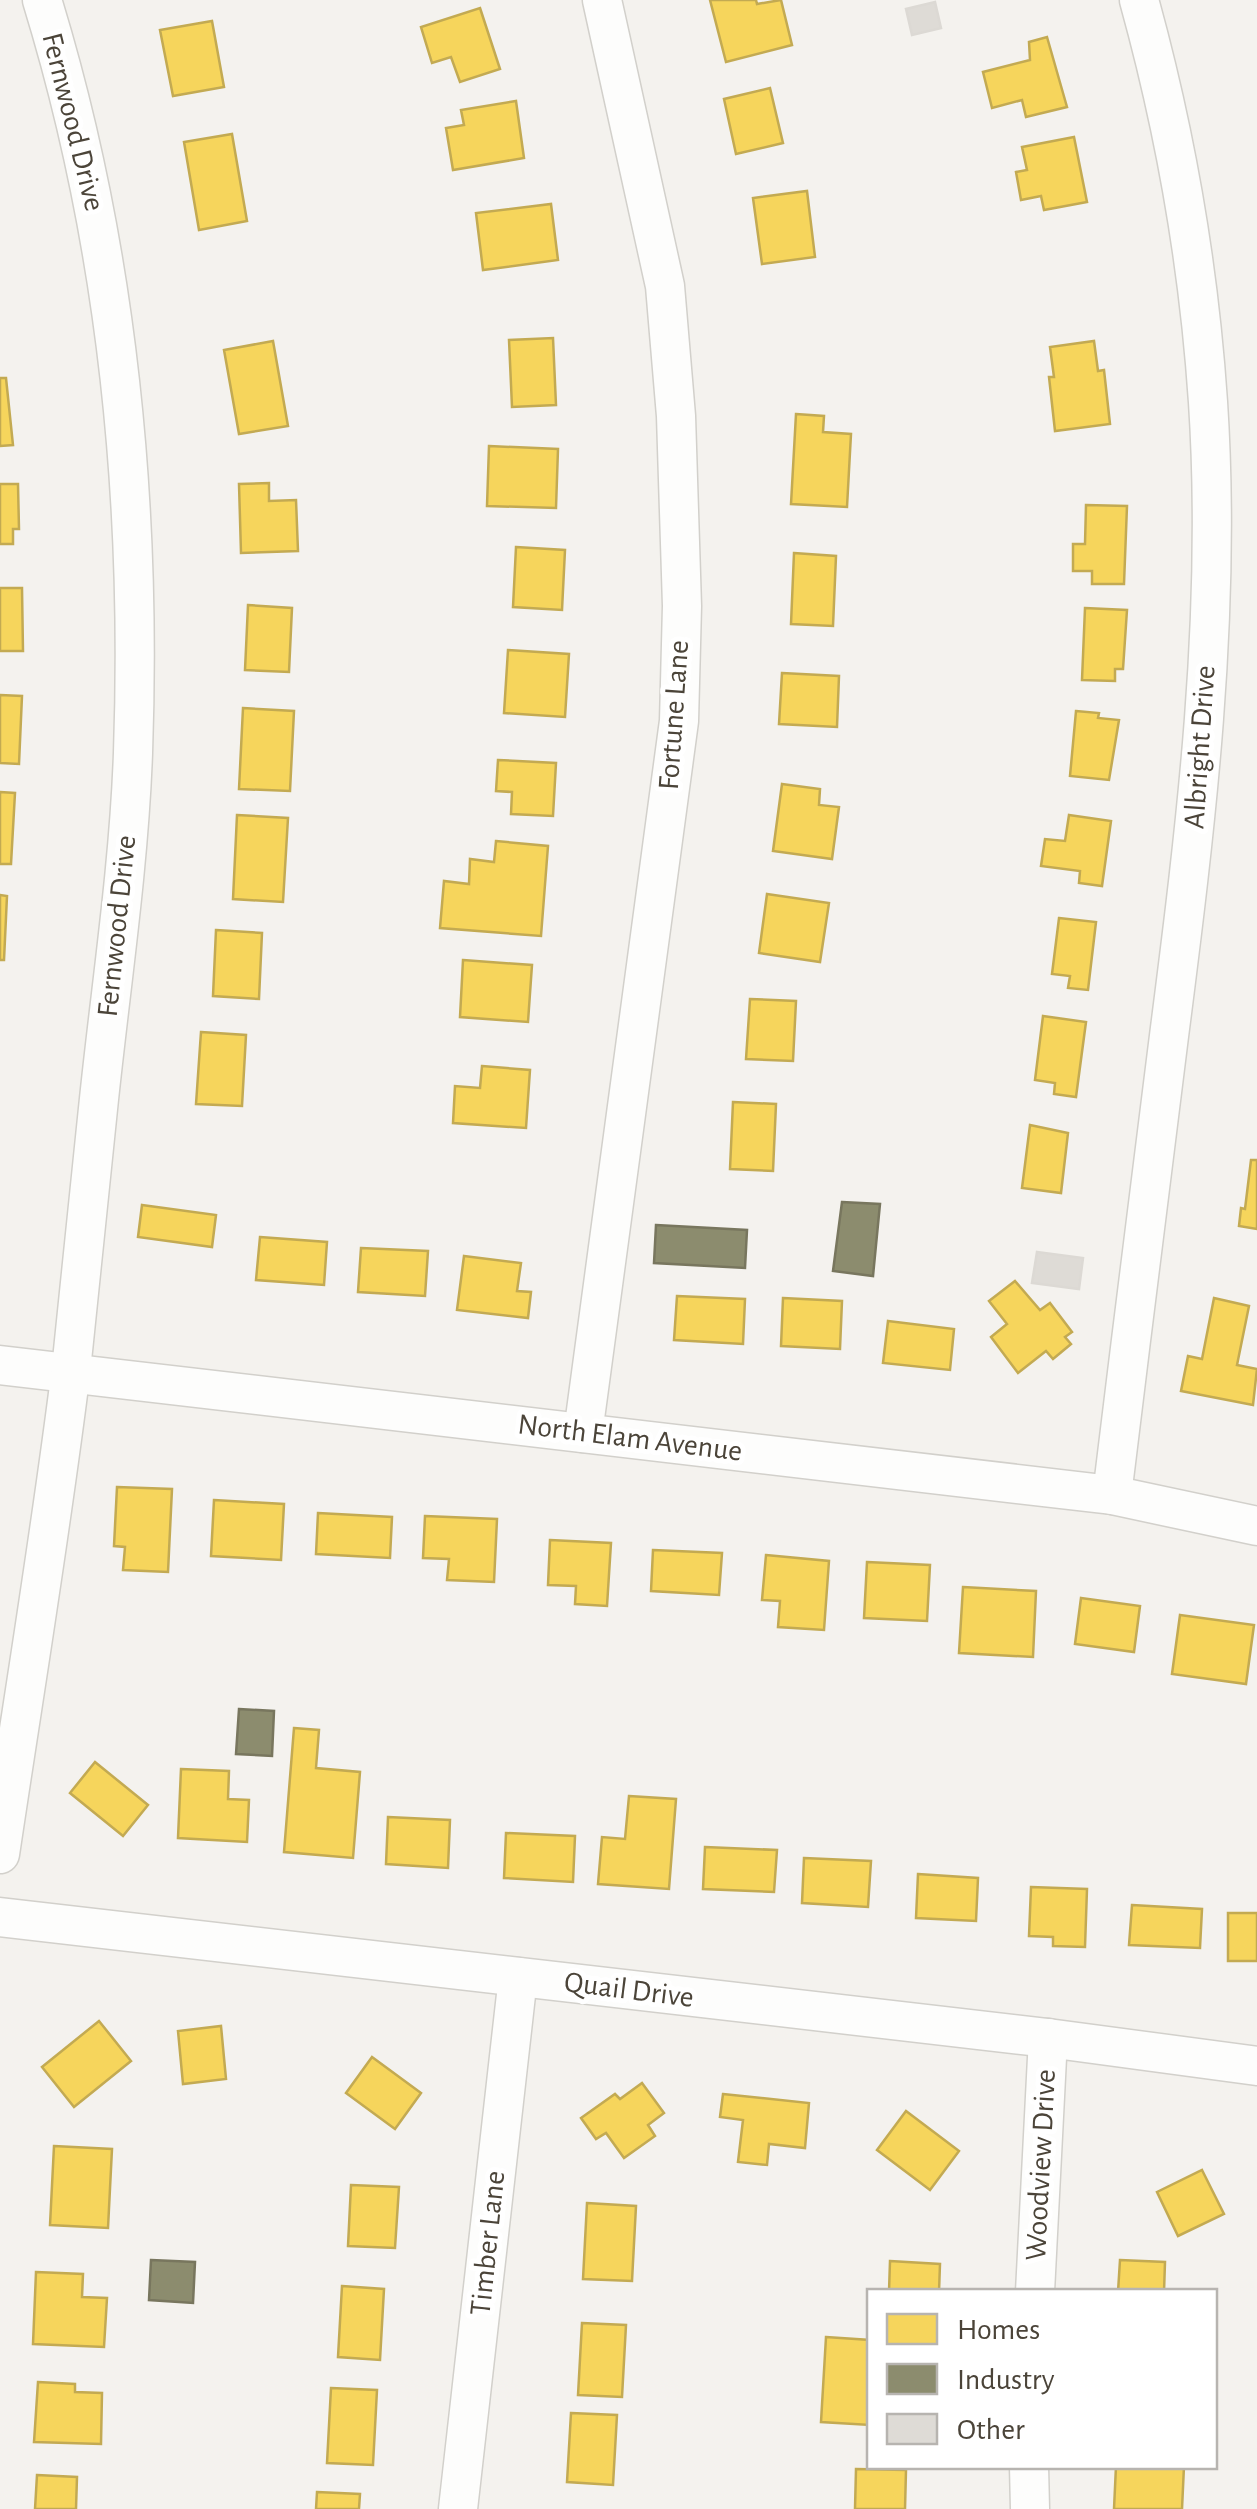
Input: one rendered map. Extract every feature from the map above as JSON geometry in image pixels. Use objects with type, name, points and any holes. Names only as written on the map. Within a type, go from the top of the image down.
[{"type":"street","name":"Fernwood Drive","points":[[0,1854],[70,1374],[133,757],[135,615],[131,480],[118,348],[74,112],[42,0]]},
{"type":"street","name":"Fortune Lane","points":[[583,1432],[678,721],[682,606],[676,416],[665,286],[602,0]]},
{"type":"street","name":"Albright Drive","points":[[1112,1495],[1199,794],[1211,596],[1209,438],[1200,316],[1173,150],[1139,0]]},
{"type":"street","name":"North Elam Avenue","points":[[0,1365],[1112,1495],[1257,1526]]},
{"type":"street","name":"Quail Drive","points":[[0,1917],[1048,2038],[1257,2066]]},
{"type":"street","name":"Timber Lane","points":[[458,2509],[518,1977]]},
{"type":"street","name":"Woodview Drive","points":[[1035,2289],[1048,2038]]},
{"type":"street","points":[[1028,2469],[1030,2509]]},
{"type":"building: Homes","points":[[710,0],[756,0],[757,4],[781,0],[792,45],[726,62]]},
{"type":"building: Homes","points":[[480,8],[500,69],[460,82],[451,57],[432,63],[421,27]]},
{"type":"building: Homes","points":[[212,21],[224,87],[173,96],[160,30]]},
{"type":"building: Homes","points":[[1047,37],[1067,107],[1026,117],[1022,100],[992,108],[983,72],[1030,60],[1029,42]]},
{"type":"building: Homes","points":[[770,88],[783,143],[736,154],[724,99]]},
{"type":"building: Homes","points":[[516,101],[524,158],[453,170],[446,128],[464,125],[461,110]]},
{"type":"building: Homes","points":[[232,134],[247,221],[199,230],[184,142]]},
{"type":"building: Homes","points":[[1074,137],[1087,202],[1044,210],[1041,196],[1021,200],[1016,172],[1027,170],[1022,147]]},
{"type":"building: Homes","points":[[807,191],[815,257],[762,264],[753,198]]},
{"type":"building: Homes","points":[[551,204],[558,260],[483,270],[476,213]]},
{"type":"building: Homes","points":[[553,338],[556,405],[512,407],[509,340]]},
{"type":"building: Homes","points":[[273,341],[288,426],[239,434],[224,350]]},
{"type":"building: Homes","points":[[1094,341],[1098,371],[1104,370],[1110,424],[1055,431],[1050,347]]},
{"type":"building: Homes","points":[[0,378],[6,378],[13,445],[0,446]]},
{"type":"building: Homes","points":[[796,414],[824,416],[823,432],[851,434],[847,507],[791,504]]},
{"type":"building: Homes","points":[[489,446],[558,449],[556,508],[487,506]]},
{"type":"building: Homes","points":[[269,483],[269,501],[296,500],[298,551],[241,553],[239,484]]},
{"type":"building: Homes","points":[[0,484],[18,484],[19,529],[13,529],[13,544],[0,544]]},
{"type":"building: Homes","points":[[1086,505],[1127,506],[1124,584],[1092,584],[1092,571],[1073,571],[1073,544],[1085,544]]},
{"type":"building: Homes","points":[[516,547],[565,550],[562,610],[513,607]]},
{"type":"building: Homes","points":[[794,553],[836,556],[833,626],[791,624]]},
{"type":"building: Homes","points":[[0,588],[22,588],[23,651],[0,651]]},
{"type":"building: Homes","points":[[248,605],[292,608],[289,672],[245,670]]},
{"type":"building: Homes","points":[[1085,608],[1127,610],[1123,669],[1115,669],[1115,681],[1082,680]]},
{"type":"building: Homes","points":[[508,650],[569,654],[565,717],[504,713]]},
{"type":"building: Homes","points":[[782,673],[839,676],[837,727],[779,724]]},
{"type":"building: Homes","points":[[0,695],[22,696],[19,764],[0,763]]},
{"type":"building: Homes","points":[[243,708],[294,711],[290,791],[239,789]]},
{"type":"building: Homes","points":[[1076,711],[1119,720],[1109,780],[1070,776]]},
{"type":"building: Homes","points":[[498,760],[556,763],[553,816],[511,814],[512,792],[496,791]]},
{"type":"building: Homes","points":[[782,784],[820,789],[819,805],[839,807],[832,859],[773,851]]},
{"type":"building: Homes","points":[[0,792],[15,793],[11,864],[0,864]]},
{"type":"building: Homes","points":[[237,815],[288,818],[283,902],[233,899]]},
{"type":"building: Homes","points":[[1069,815],[1111,821],[1102,886],[1079,883],[1080,871],[1041,866],[1045,839],[1065,841]]},
{"type":"building: Homes","points":[[496,841],[548,846],[541,936],[440,928],[444,881],[469,884],[470,859],[494,862]]},
{"type":"building: Homes","points":[[767,894],[829,903],[820,962],[759,953]]},
{"type":"building: Homes","points":[[0,895],[7,896],[4,960],[0,960]]},
{"type":"building: Homes","points":[[1059,918],[1096,922],[1088,990],[1068,988],[1070,976],[1052,974]]},
{"type":"building: Homes","points":[[216,930],[262,933],[259,999],[213,996]]},
{"type":"building: Homes","points":[[463,960],[532,965],[528,1022],[460,1017]]},
{"type":"building: Homes","points":[[750,999],[796,1001],[793,1061],[746,1059]]},
{"type":"building: Homes","points":[[1043,1016],[1086,1022],[1076,1097],[1054,1094],[1055,1083],[1035,1080]]},
{"type":"building: Homes","points":[[201,1032],[246,1035],[242,1106],[196,1104]]},
{"type":"building: Homes","points":[[482,1066],[530,1070],[526,1128],[453,1123],[455,1086],[480,1088]]},
{"type":"building: Homes","points":[[733,1102],[776,1104],[773,1171],[730,1169]]},
{"type":"building: Homes","points":[[1030,1125],[1068,1133],[1061,1193],[1022,1188]]},
{"type":"building: Homes","points":[[1251,1160],[1257,1160],[1257,1229],[1239,1226]]},
{"type":"building: Homes","points":[[142,1205],[216,1215],[212,1247],[138,1237]]},
{"type":"building: Homes","points":[[260,1237],[327,1242],[324,1285],[256,1280]]},
{"type":"building: Homes","points":[[361,1248],[428,1251],[425,1296],[358,1292]]},
{"type":"building: Homes","points":[[464,1256],[521,1263],[517,1291],[531,1292],[528,1318],[457,1310]]},
{"type":"building: Homes","points":[[1015,1281],[1040,1310],[1050,1303],[1072,1332],[1065,1337],[1071,1344],[1053,1359],[1046,1351],[1018,1373],[991,1337],[1007,1324],[989,1301]]},
{"type":"building: Homes","points":[[677,1296],[745,1299],[743,1344],[674,1340]]},
{"type":"building: Homes","points":[[783,1298],[842,1301],[840,1349],[781,1346]]},
{"type":"building: Homes","points":[[1214,1298],[1249,1306],[1237,1365],[1257,1369],[1253,1405],[1181,1391],[1188,1356],[1202,1359]]},
{"type":"building: Homes","points":[[888,1321],[954,1329],[950,1370],[883,1363]]},
{"type":"building: Homes","points":[[117,1487],[172,1489],[168,1572],[123,1570],[125,1547],[114,1546]]},
{"type":"building: Homes","points":[[214,1500],[284,1504],[281,1560],[211,1556]]},
{"type":"building: Homes","points":[[318,1513],[392,1517],[390,1558],[316,1554]]},
{"type":"building: Homes","points":[[425,1516],[497,1519],[494,1582],[447,1580],[449,1559],[423,1558]]},
{"type":"building: Homes","points":[[550,1540],[611,1543],[607,1606],[575,1604],[576,1586],[548,1585]]},
{"type":"building: Homes","points":[[653,1550],[722,1553],[719,1595],[651,1591]]},
{"type":"building: Homes","points":[[766,1555],[829,1561],[824,1630],[778,1627],[780,1601],[762,1600]]},
{"type":"building: Homes","points":[[867,1562],[930,1565],[927,1621],[864,1618]]},
{"type":"building: Homes","points":[[963,1587],[1036,1591],[1033,1657],[959,1653]]},
{"type":"building: Homes","points":[[1081,1598],[1140,1606],[1134,1652],[1075,1644]]},
{"type":"building: Homes","points":[[1180,1615],[1254,1625],[1246,1684],[1172,1674]]},
{"type":"building: Homes","points":[[294,1728],[319,1730],[316,1768],[360,1772],[353,1858],[284,1852]]},
{"type":"building: Homes","points":[[95,1762],[148,1805],[123,1836],[70,1793]]},
{"type":"building: Homes","points":[[181,1769],[229,1771],[228,1799],[249,1800],[247,1842],[178,1838]]},
{"type":"building: Homes","points":[[629,1796],[676,1799],[669,1889],[598,1884],[602,1837],[625,1839]]},
{"type":"building: Homes","points":[[388,1817],[450,1820],[448,1868],[386,1864]]},
{"type":"building: Homes","points":[[506,1833],[575,1836],[573,1882],[504,1878]]},
{"type":"building: Homes","points":[[705,1847],[777,1850],[774,1892],[703,1889]]},
{"type":"building: Homes","points":[[804,1858],[871,1861],[868,1907],[802,1903]]},
{"type":"building: Homes","points":[[918,1874],[978,1878],[976,1921],[916,1918]]},
{"type":"building: Homes","points":[[1031,1887],[1087,1889],[1085,1947],[1053,1946],[1053,1937],[1029,1936]]},
{"type":"building: Homes","points":[[1132,1905],[1202,1909],[1200,1948],[1129,1945]]},
{"type":"building: Homes","points":[[1228,1913],[1257,1913],[1257,1961],[1228,1961]]},
{"type":"building: Homes","points":[[99,2021],[131,2061],[74,2107],[42,2067]]},
{"type":"building: Homes","points":[[221,2026],[226,2079],[183,2084],[178,2031]]},
{"type":"building: Homes","points":[[372,2057],[421,2093],[395,2129],[346,2093]]},
{"type":"building: Homes","points":[[642,2083],[664,2113],[648,2125],[655,2136],[624,2158],[606,2133],[596,2139],[581,2118],[615,2094],[620,2099]]},
{"type":"building: Homes","points":[[723,2094],[809,2103],[805,2148],[769,2144],[767,2165],[738,2162],[743,2120],[720,2117]]},
{"type":"building: Homes","points":[[906,2111],[959,2151],[930,2190],[877,2150]]},
{"type":"building: Homes","points":[[54,2146],[112,2149],[108,2228],[50,2225]]},
{"type":"building: Homes","points":[[1202,2170],[1224,2214],[1178,2236],[1157,2192]]},
{"type":"building: Homes","points":[[351,2185],[399,2187],[395,2248],[348,2246]]},
{"type":"building: Homes","points":[[587,2203],[636,2206],[632,2281],[583,2279]]},
{"type":"building: Homes","points":[[1120,2260],[1165,2262],[1164,2289],[1118,2289]]},
{"type":"building: Homes","points":[[890,2261],[940,2264],[939,2289],[889,2289]]},
{"type":"building: Homes","points":[[36,2272],[83,2274],[82,2297],[107,2298],[104,2347],[33,2344]]},
{"type":"building: Homes","points":[[342,2286],[384,2289],[380,2360],[338,2357]]},
{"type":"building: Homes","points":[[582,2323],[626,2325],[622,2397],[578,2395]]},
{"type":"building: Homes","points":[[826,2337],[867,2340],[867,2425],[821,2422]]},
{"type":"building: Homes","points":[[38,2382],[75,2384],[75,2392],[102,2393],[101,2444],[34,2442]]},
{"type":"building: Homes","points":[[331,2388],[377,2390],[373,2465],[327,2463]]},
{"type":"building: Homes","points":[[571,2413],[617,2415],[613,2485],[567,2482]]},
{"type":"building: Homes","points":[[856,2469],[906,2470],[905,2509],[855,2509]]},
{"type":"building: Homes","points":[[1116,2469],[1184,2469],[1182,2509],[1114,2509]]},
{"type":"building: Homes","points":[[37,2475],[77,2477],[76,2509],[35,2509]]},
{"type":"building: Homes","points":[[317,2492],[360,2494],[359,2509],[316,2509]]},
{"type":"building: Industry","points":[[842,1202],[880,1204],[873,1276],[833,1271]]},
{"type":"building: Industry","points":[[656,1225],[747,1230],[745,1268],[654,1263]]},
{"type":"building: Industry","points":[[239,1709],[274,1711],[272,1756],[236,1754]]},
{"type":"building: Industry","points":[[151,2260],[195,2262],[193,2303],[149,2300]]},
{"type":"building: Other","points":[[935,2],[941,28],[912,35],[906,9]]},
{"type":"building: Other","points":[[1037,1252],[1083,1258],[1079,1289],[1032,1283]]}]
